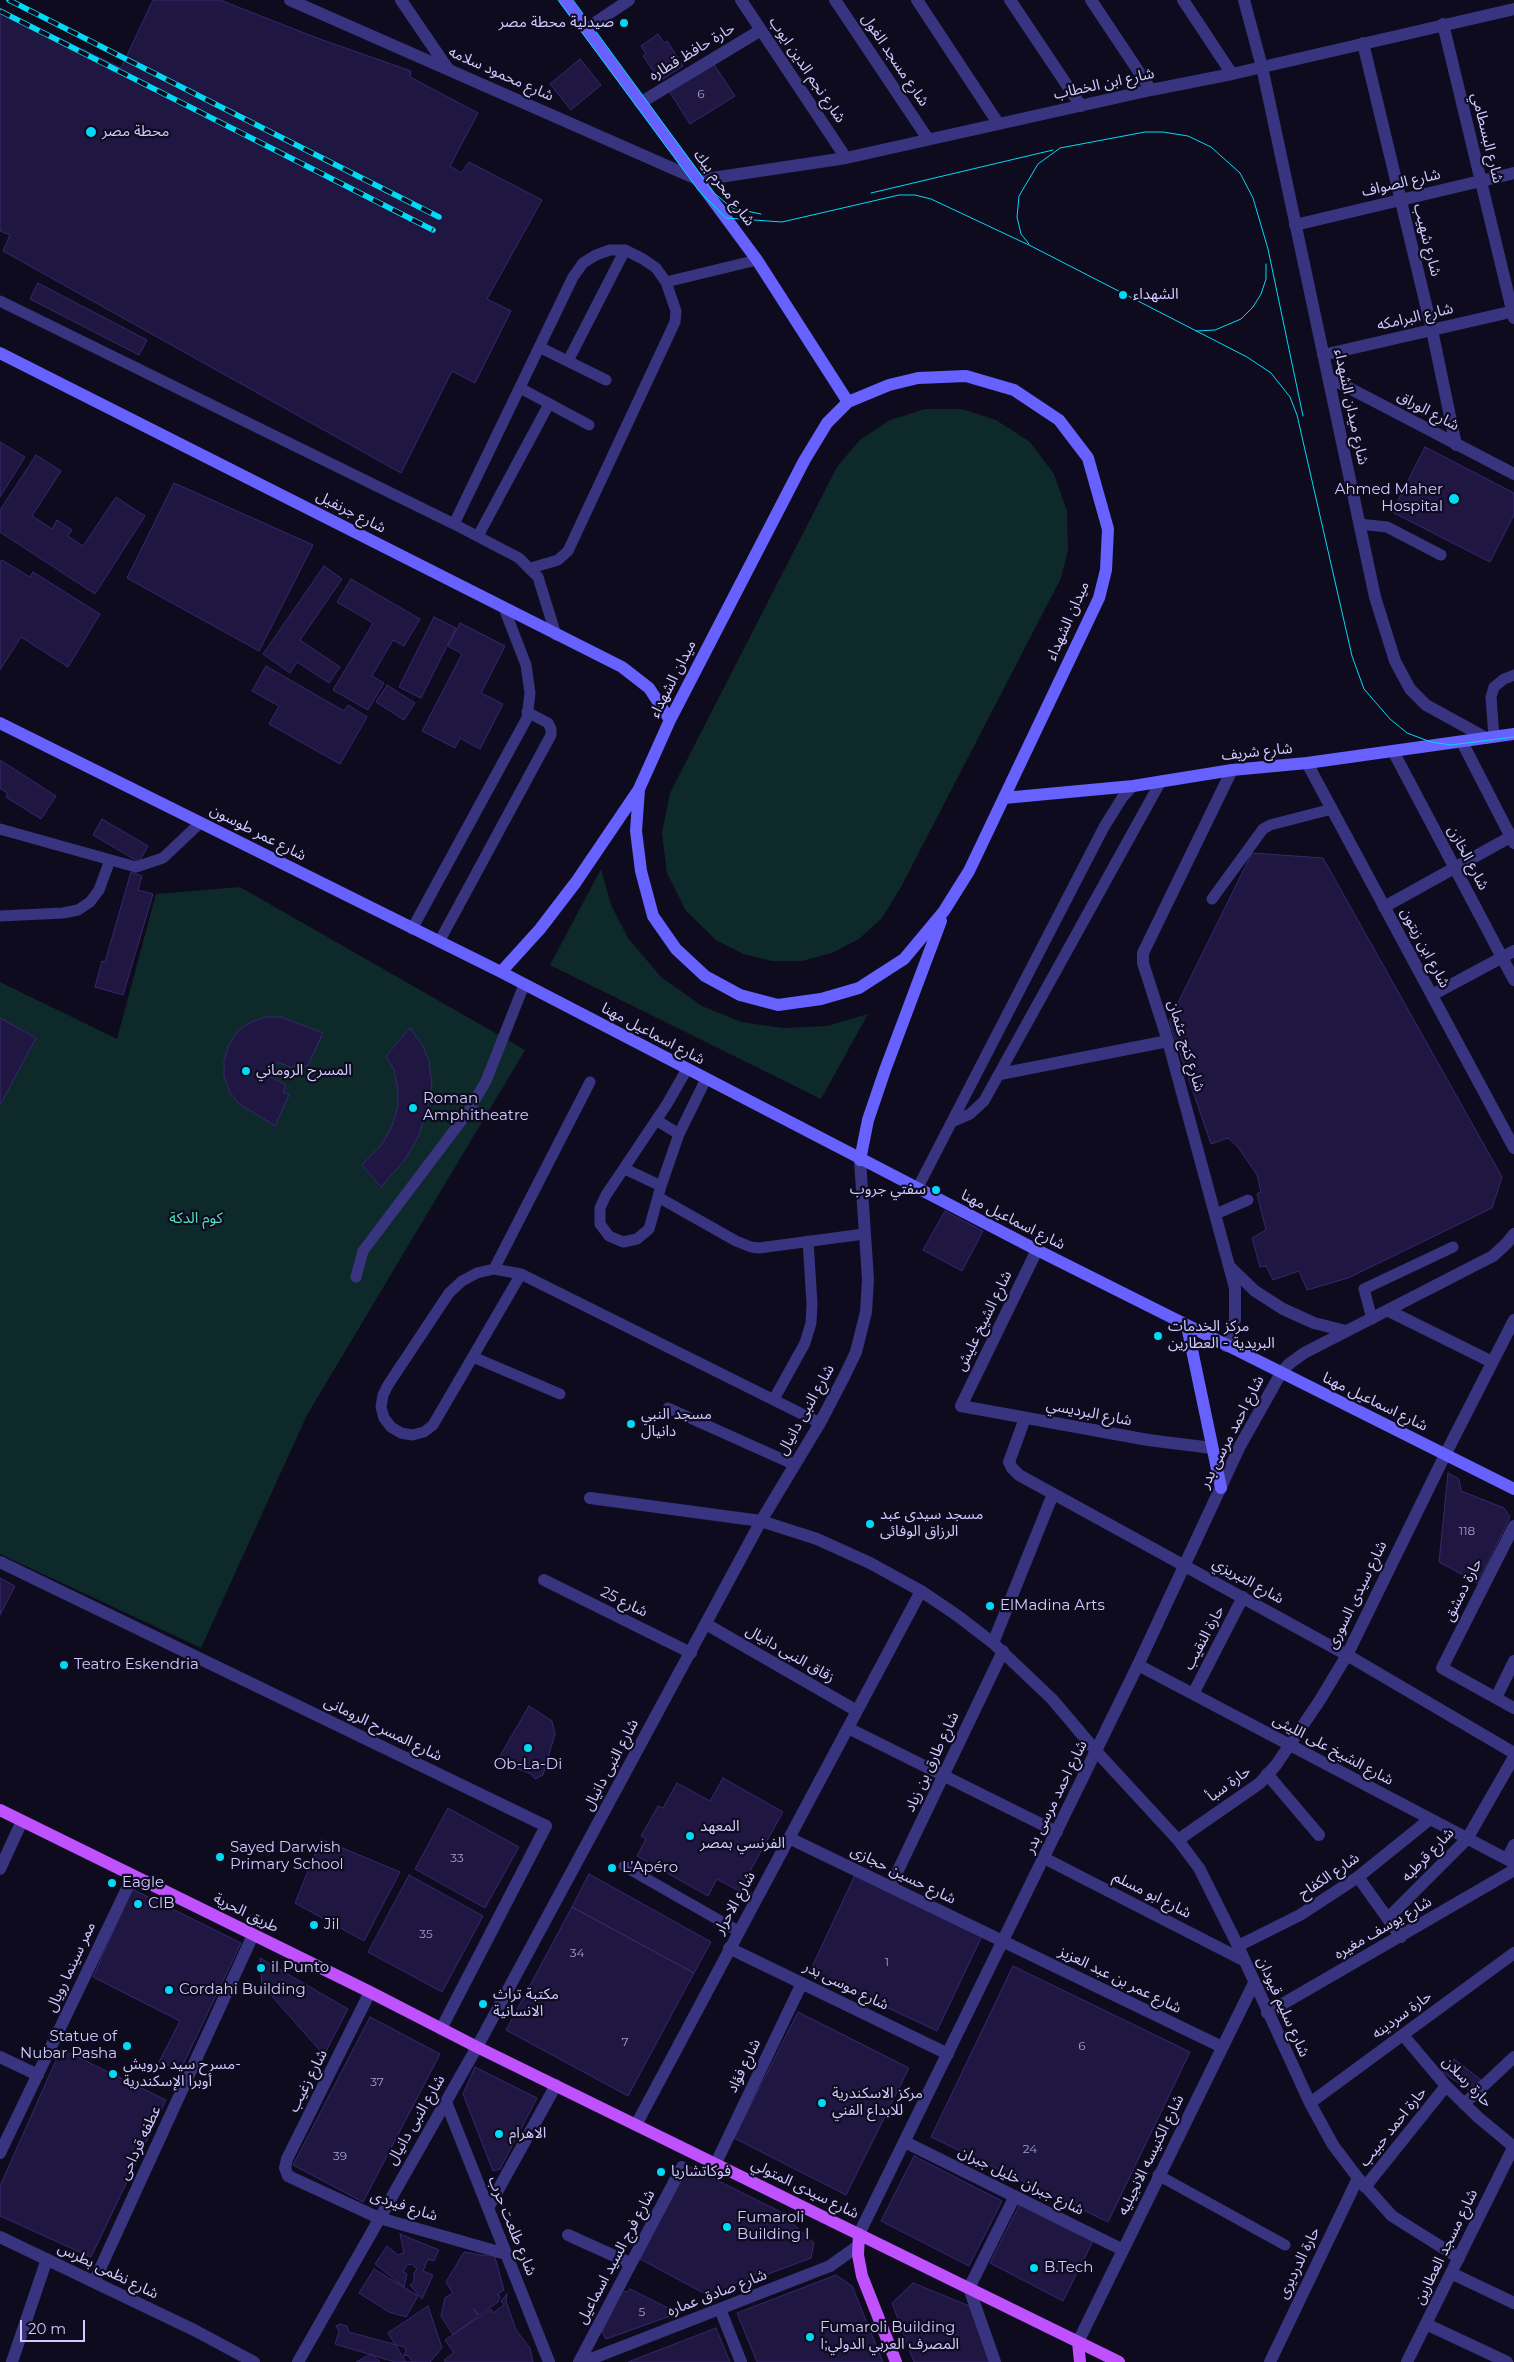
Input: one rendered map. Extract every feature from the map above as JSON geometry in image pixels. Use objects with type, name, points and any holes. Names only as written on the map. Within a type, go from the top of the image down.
[{"type":"main road","name":"شارع محرم بيك","points":[[565,0],[757,260],[848,402]]},
{"type":"main road","name":"شارع جرنفيل","points":[[0,353],[622,667],[638,677],[660,703],[670,720]]},
{"type":"main road","name":"ميدان الشهداء","points":[[966,376],[1014,390],[1022,395],[1059,420],[1088,458],[1108,529],[1106,570],[1099,598],[1004,798],[968,871],[944,911],[904,959],[860,988],[821,999],[778,1005],[740,995],[705,976],[676,949],[653,916],[641,871],[636,831],[639,789],[670,720],[804,462],[827,423],[848,402],[890,385],[918,378],[966,376]]},
{"type":"main road","name":"شارع عمر طوسون","points":[[0,723],[501,972]]},
{"type":"main road","name":"شارع شريف","points":[[1004,798],[1133,786],[1232,770],[1307,763],[1514,734]]},
{"type":"main road","points":[[501,972],[540,929],[576,882],[639,789]]},
{"type":"main road","points":[[860,1160],[868,1120],[944,911]]},
{"type":"main road","name":"شارع اسماعيل مهنا","points":[[501,972],[860,1160],[1226,1346],[1513,1487]]},
{"type":"main road","points":[[1187,1326],[1221,1488]]},
{"type":"main road","name":"طريق الحرية","points":[[0,1810],[370,1992],[477,2048]]},
{"type":"main road","name":"شارع سيدى المتولي","points":[[477,2048],[716,2163],[859,2240],[969,2288],[1119,2362]]},
{"type":"main road","points":[[859,2240],[858,2255],[862,2276],[896,2362]]},
{"type":"main road","points":[[1078,2342],[1080,2362]]},
{"type":"street","name":"شارع محمود سلامه","points":[[290,0],[698,180]]},
{"type":"street","points":[[401,0],[448,69]]},
{"type":"street","points":[[586,29],[629,0]]},
{"type":"street","name":"شارع نجم الدين ايوب","points":[[741,0],[846,158]]},
{"type":"street","name":"شارع مسجد الغول","points":[[835,0],[928,139]]},
{"type":"street","points":[[917,0],[998,123]]},
{"type":"street","points":[[1010,0],[1080,106]]},
{"type":"street","points":[[1091,0],[1151,90]]},
{"type":"street","points":[[1183,0],[1232,74]]},
{"type":"street","name":"شارع ميدان الشهداء","points":[[1244,0],[1262,67],[1359,524],[1378,606],[1395,661],[1410,689],[1426,705],[1490,738]]},
{"type":"street","name":"شارع ابن الخطاب","points":[[698,180],[846,158],[998,123],[1232,74],[1362,42],[1514,8]]},
{"type":"street","name":"شارع البسطامي","points":[[1443,24],[1513,314]]},
{"type":"street","name":"حارة حافظ قطاره","points":[[640,103],[761,30]]},
{"type":"street","name":"شارع شهيب","points":[[1362,42],[1432,330],[1456,445]]},
{"type":"street","name":"شارع الصواف","points":[[1295,225],[1514,173]]},
{"type":"street","name":"شارع البرامكه","points":[[1323,355],[1513,314]]},
{"type":"street","name":"شارع الوراق","points":[[1328,377],[1514,474]]},
{"type":"street","points":[[1384,907],[1513,838],[1462,742]]},
{"type":"street","name":"شارع الخازن","points":[[1393,751],[1514,980]]},
{"type":"street","name":"شارع ابن زيتون","points":[[1307,763],[1514,1148]]},
{"type":"street","name":"شارع كنج عثمان","points":[[1226,1346],[1235,1320],[1235,1288],[1168,1040],[1143,963],[1143,953],[1232,770]]},
{"type":"street","points":[[1432,995],[1514,951]]},
{"type":"street","points":[[1000,1074],[1168,1040]]},
{"type":"street","name":"شارع النبى دانيال","points":[[298,2362],[477,2048],[762,1521],[820,1423],[856,1352],[866,1312],[868,1279],[860,1160]]},
{"type":"street","points":[[1280,1373],[1304,1353],[1493,1256],[1508,1243],[1514,1234]]},
{"type":"street","name":"شارع الشيخ عليش","points":[[961,1406],[1037,1250]]},
{"type":"street","points":[[1230,1268],[1255,1291],[1284,1309],[1314,1323],[1346,1331]]},
{"type":"street","points":[[1389,1311],[1492,1362]]},
{"type":"street","name":"شارع سيدى السورى","points":[[1290,1745],[1346,1655],[1514,1320]]},
{"type":"street","name":"شارع احمد مرسى بدر","points":[[859,2240],[905,2142],[1058,1832],[1186,1565],[1240,1446],[1280,1373]]},
{"type":"street","name":"شارع البرديسي","points":[[961,1406],[1148,1440],[1212,1448]]},
{"type":"street","name":"شارع التبريزي","points":[[1025,1418],[1009,1462],[1019,1475],[1243,1597],[1514,1753]]},
{"type":"street","name":"شارع طارق بن زياد","points":[[890,1887],[944,1775],[998,1647],[1053,1494]]},
{"type":"street","name":"شارع سليم قيودان","points":[[590,1498],[762,1521],[817,1539],[870,1563],[921,1591],[958,1616],[998,1647],[1052,1698],[1096,1751],[1178,1840],[1203,1875],[1238,1946],[1267,2013],[1310,2103],[1333,2145],[1361,2182],[1392,2216],[1459,2258]]},
{"type":"street","name":"حارة دمشق","points":[[1496,1698],[1442,1668],[1514,1526]]},
{"type":"street","name":"شارع المسرح الرومانى","points":[[0,1562],[546,1826],[441,2029]]},
{"type":"street","name":"شارع 25","points":[[544,1580],[690,1653]]},
{"type":"street","name":"شارع الاحرار","points":[[636,2125],[921,1591]]},
{"type":"street","name":"حارة النقيب","points":[[1193,1694],[1243,1597]]},
{"type":"street","name":"زقاق النبى دانيال","points":[[706,1624],[857,1711]]},
{"type":"street","points":[[1514,1662],[1496,1698],[1514,1708]]},
{"type":"street","name":"شارع الشيخ على الليثى","points":[[1138,1665],[1512,1864]]},
{"type":"street","points":[[848,1728],[1058,1832]]},
{"type":"street","name":"حارة سبأ","points":[[1178,1840],[1260,1783],[1290,1745]]},
{"type":"street","name":"شارع قرطبه","points":[[1388,1918],[1467,1839],[1514,1757]]},
{"type":"street","points":[[1268,1774],[1319,1835]]},
{"type":"street","name":"شارع الكفاح","points":[[1238,1946],[1300,1915],[1358,1877],[1430,1819]]},
{"type":"street","points":[[0,1870],[22,1821]]},
{"type":"street","name":"شارع حسين حجازى","points":[[789,1838],[1003,1942]]},
{"type":"street","points":[[1512,1864],[1514,1845]]},
{"type":"street","name":"شارع ابو مسلم","points":[[1044,1858],[1245,1962]]},
{"type":"street","name":"شارع يوسف مغيره","points":[[1267,2013],[1401,1936],[1512,1864]]},
{"type":"street","name":"ممر سينما رويال","points":[[0,2153],[133,1876]]},
{"type":"street","points":[[1358,1877],[1401,1936]]},
{"type":"street","name":"عطفه قرداحى","points":[[94,2282],[254,1935]]},
{"type":"street","name":"شارع عمر بن عبد العزيز","points":[[1003,1942],[1222,2047]]},
{"type":"street","name":"شارع موسى بدر","points":[[729,1948],[948,2054]]},
{"type":"street","name":"حارة سردينه","points":[[1310,2103],[1514,1954]]},
{"type":"street","name":"شارع فؤاد","points":[[716,2163],[802,1983]]},
{"type":"street","name":"شارع الكنيسه الانجيليه","points":[[1078,2342],[1158,2175],[1254,1983]]},
{"type":"street","name":"شارع زغيب","points":[[296,2181],[288,2176],[285,2168],[286,2159],[370,1992]]},
{"type":"street","name":"حارة رسلان","points":[[1403,2035],[1446,2086],[1464,2104],[1514,2146]]},
{"type":"street","points":[[0,2057],[38,2075]]},
{"type":"street","points":[[1464,2104],[1514,2057]]},
{"type":"street","points":[[488,2208],[556,2085]]},
{"type":"street","name":"حارة احمد حبيب","points":[[1361,2182],[1446,2086]]},
{"type":"street","name":"شارع طلعت حرب","points":[[446,2102],[549,2362]]},
{"type":"street","name":"شارع جبران خليل جبران","points":[[905,2142],[1123,2250]]},
{"type":"street","name":"شارع مسجد العطارين","points":[[1407,2362],[1514,2146]]},
{"type":"street","name":"شارع فرج السيد اسماعيل","points":[[578,2362],[682,2167]]},
{"type":"street","name":"شارع فيردى","points":[[296,2181],[379,2218],[506,2254]]},
{"type":"street","name":"حارة الدرديرى","points":[[1270,2362],[1361,2182]]},
{"type":"street","points":[[995,2362],[969,2288],[1015,2196]]},
{"type":"street","points":[[568,2235],[630,2263]]},
{"type":"street","name":"شارع نظمى بطرس","points":[[0,2237],[254,2362]]},
{"type":"street","name":"شارع صادق عماره","points":[[583,2362],[830,2266],[859,2240]]},
{"type":"street","points":[[15,2361],[47,2259]]},
{"type":"street","points":[[1451,2273],[1514,2303]]},
{"type":"street","points":[[720,2309],[741,2362]]},
{"type":"street","points":[[1426,2324],[1507,2362]]},
{"type":"lane","points":[[568,361],[625,250]]},
{"type":"lane","points":[[454,524],[573,277],[583,263],[603,253],[625,250],[656,268],[666,282],[676,311],[675,322],[568,551],[558,560],[531,568]]},
{"type":"lane","points":[[666,282],[757,260]]},
{"type":"lane","points":[[0,300],[454,524],[519,558],[538,577],[556,635]]},
{"type":"lane","points":[[540,347],[606,380]]},
{"type":"lane","points":[[520,388],[589,425]]},
{"type":"lane","points":[[478,536],[549,404]]},
{"type":"lane","points":[[1359,524],[1387,527],[1441,555]]},
{"type":"lane","points":[[412,929],[527,718],[530,693],[526,665],[504,608]]},
{"type":"lane","points":[[1490,738],[1491,698],[1494,687],[1504,679],[1514,675]]},
{"type":"lane","points":[[439,942],[551,735],[548,723],[527,712]]},
{"type":"lane","points":[[952,1122],[970,1114],[984,1101],[1161,781]]},
{"type":"lane","points":[[917,1189],[1104,827],[1122,798],[1133,786]]},
{"type":"lane","points":[[1212,899],[1263,830],[1270,825],[1332,809]]},
{"type":"lane","points":[[0,829],[136,867],[163,858],[200,823]]},
{"type":"lane","points":[[0,916],[63,913],[78,910],[90,902],[99,890],[110,860]]},
{"type":"lane","points":[[356,1277],[363,1252],[468,1112],[486,1082],[524,985]]},
{"type":"lane","points":[[687,1070],[606,1195],[600,1208],[600,1224],[609,1236],[623,1242],[637,1239],[648,1229],[659,1191],[680,1134],[706,1079]]},
{"type":"lane","points":[[494,1269],[590,1082]]},
{"type":"lane","points":[[656,1120],[680,1134]]},
{"type":"lane","points":[[625,1168],[743,1245],[759,1248],[864,1234]]},
{"type":"lane","points":[[1216,1214],[1248,1200]]},
{"type":"lane","points":[[774,1400],[806,1343],[811,1323],[812,1304],[808,1241]]},
{"type":"lane","points":[[1372,1319],[1364,1289],[1453,1247]]},
{"type":"lane","points":[[521,1274],[433,1425],[424,1432],[412,1434],[401,1433],[391,1427],[384,1418],[381,1407],[383,1395],[394,1378],[449,1294],[462,1281],[477,1273],[494,1269],[521,1274],[820,1423]]},
{"type":"lane","points":[[472,1357],[560,1394]]},
{"type":"lane","points":[[668,1408],[795,1465]]},
{"type":"lane","points":[[624,1866],[738,1931]]},
{"type":"lane","points":[[1158,2175],[1285,2245]]},
{"type":"green space","points":[[925,409],[962,409],[996,420],[1030,442],[1054,474],[1067,511],[1068,550],[1061,578],[901,887],[882,918],[859,939],[832,953],[802,961],[772,961],[743,954],[716,940],[686,911],[667,873],[662,833],[670,793],[837,467],[860,440],[890,420]]},
{"type":"green space","points":[[601,869],[611,905],[628,938],[661,977],[702,1006],[741,1022],[783,1028],[827,1026],[868,1014],[821,1099],[550,965]]},
{"type":"green space","name":"كوم الدكة","points":[[240,887],[525,1050],[307,1415],[201,1648],[0,1554],[0,982],[117,1039],[156,894]]},
{"type":"building","name":"محطة مصر","points":[[153,0],[220,0],[317,38],[411,71],[410,77],[478,113],[450,166],[461,173],[469,162],[542,200],[487,299],[511,311],[475,383],[452,371],[401,473],[3,251],[10,235],[0,231],[0,9],[121,68]]},
{"type":"building","points":[[658,34],[664,43],[667,41],[683,66],[663,79],[657,70],[654,72],[643,56],[646,54],[641,46]]},
{"type":"building","points":[[580,59],[601,85],[571,110],[550,84]]},
{"type":"building","points":[[713,63],[735,96],[690,124],[669,91]]},
{"type":"building","points":[[38,283],[147,340],[139,355],[30,299]]},
{"type":"building","points":[[0,442],[25,457],[0,497]]},
{"type":"building","points":[[1425,447],[1514,493],[1514,515],[1490,562],[1392,512]]},
{"type":"building","points":[[36,455],[61,471],[32,516],[52,529],[57,520],[72,530],[68,536],[83,546],[116,497],[145,516],[95,594],[0,532],[0,510]]},
{"type":"building","points":[[174,483],[313,545],[259,651],[127,578]]},
{"type":"building","points":[[2,560],[30,577],[33,572],[100,614],[68,667],[21,637],[0,670],[0,562]]},
{"type":"building","points":[[324,566],[342,579],[300,640],[340,667],[329,683],[297,662],[290,673],[263,654]]},
{"type":"building","points":[[351,579],[420,619],[404,646],[393,640],[372,676],[384,683],[368,710],[333,690],[373,623],[337,602]]},
{"type":"building","points":[[434,617],[456,628],[421,698],[399,687]]},
{"type":"building","points":[[460,623],[505,646],[481,693],[503,704],[480,749],[460,738],[455,748],[422,731],[462,654],[448,646]]},
{"type":"building","points":[[266,666],[344,711],[348,705],[367,717],[340,764],[269,724],[279,706],[252,691]]},
{"type":"building","points":[[387,685],[415,703],[404,720],[376,702]]},
{"type":"building","points":[[0,760],[56,796],[41,819],[6,797],[8,794],[0,788]]},
{"type":"building","points":[[102,819],[148,846],[139,862],[93,835]]},
{"type":"building","points":[[1252,853],[1323,858],[1502,1177],[1492,1208],[1348,1278],[1307,1290],[1299,1271],[1273,1280],[1266,1266],[1260,1267],[1252,1238],[1266,1230],[1257,1194],[1261,1192],[1257,1175],[1238,1147],[1228,1138],[1211,1144],[1169,1021]]},
{"type":"building","points":[[131,872],[142,876],[138,890],[153,894],[123,995],[95,987],[102,961],[105,962]]},
{"type":"building","name":"المسرح الروماني","points":[[265,1017],[281,1017],[323,1033],[307,1067],[296,1062],[293,1068],[277,1062],[270,1067],[271,1077],[286,1085],[283,1092],[289,1095],[275,1126],[238,1103],[229,1091],[224,1076],[224,1061],[228,1047],[236,1033],[249,1023]]},
{"type":"building","points":[[0,1018],[36,1038],[0,1105]]},
{"type":"building","name":"Roman Amphitheatre","points":[[410,1028],[422,1044],[429,1061],[432,1086],[427,1111],[418,1137],[404,1161],[381,1187],[362,1165],[382,1144],[392,1126],[398,1106],[398,1090],[394,1069],[386,1056]]},
{"type":"building","points":[[945,1211],[983,1231],[962,1271],[923,1250]]},
{"type":"building","points":[[1448,1473],[1459,1479],[1461,1491],[1504,1508],[1510,1517],[1478,1583],[1439,1562]]},
{"type":"building","points":[[0,1578],[15,1586],[0,1615]]},
{"type":"building","name":"Ob-La-Di","points":[[529,1706],[552,1721],[555,1734],[543,1775],[535,1779],[531,1774],[497,1761]]},
{"type":"building","points":[[723,1778],[783,1812],[739,1891],[717,1879],[708,1896],[637,1856],[646,1839],[641,1836],[658,1806],[663,1808],[677,1783],[710,1801]]},
{"type":"building","points":[[448,1808],[519,1847],[485,1908],[415,1869]]},
{"type":"building","points":[[321,1839],[400,1872],[364,1941],[295,1903]]},
{"type":"building","points":[[589,1874],[711,1942],[694,1973],[572,1907]]},
{"type":"building","points":[[409,1875],[483,1916],[442,1992],[368,1952]]},
{"type":"building","points":[[855,1875],[982,1936],[937,2031],[810,1971]]},
{"type":"building","name":"Cordahi Building","points":[[132,1889],[241,1943],[180,2071],[159,2062],[180,2021],[93,1977]]},
{"type":"building","points":[[572,1907],[694,1973],[628,2096],[506,2030]]},
{"type":"building","points":[[260,1958],[348,2009],[324,2055],[262,1985]]},
{"type":"building","points":[[1013,1966],[1190,2052],[1108,2222],[931,2137]]},
{"type":"building","name":"مركز الاسكندرية للابداع الفني","points":[[798,2012],[909,2068],[846,2195],[734,2138]]},
{"type":"building","points":[[370,2017],[440,2054],[363,2202],[293,2165]]},
{"type":"building","points":[[61,2049],[166,2100],[91,2257],[0,2216],[0,2186]]},
{"type":"building","points":[[1454,2059],[1481,2080],[1469,2090],[1442,2072]]},
{"type":"building","name":"الاهرام","points":[[475,2067],[537,2098],[500,2169],[493,2171],[463,2094]]},
{"type":"building","points":[[914,2156],[1002,2201],[969,2266],[881,2221]]},
{"type":"building","name":"Fumaroli Building I","points":[[688,2166],[779,2211],[814,2243],[811,2258],[709,2296],[640,2259]]},
{"type":"building","points":[[1020,2204],[1093,2241],[1063,2301],[990,2263]]},
{"type":"building","points":[[400,2234],[439,2250],[434,2261],[428,2259],[423,2271],[433,2275],[422,2299],[410,2285],[414,2282],[414,2273],[417,2269],[412,2264],[407,2265],[403,2272],[407,2274],[404,2287],[375,2264],[387,2246],[398,2255],[404,2253]]},
{"type":"building","points":[[493,2250],[504,2290],[498,2294],[500,2297],[498,2302],[479,2315],[473,2308],[478,2316],[453,2335],[441,2316],[445,2298],[453,2293],[446,2282],[464,2252],[486,2256]]},
{"type":"building","points":[[374,2269],[418,2296],[406,2317],[389,2312],[359,2293]]},
{"type":"building","name":"Fumaroli Building I;المصرف العربي الدولي","points":[[836,2275],[852,2286],[883,2362],[757,2362],[737,2313]]},
{"type":"building","points":[[913,2283],[972,2307],[992,2362],[914,2362],[892,2303]]},
{"type":"building","points":[[630,2289],[672,2310],[673,2315],[606,2339],[602,2332],[622,2291],[627,2292]]},
{"type":"building","points":[[507,2294],[506,2301],[516,2330],[530,2348],[533,2362],[445,2362],[444,2360],[454,2353],[445,2340],[491,2309],[493,2313],[504,2305],[501,2301]]},
{"type":"building","points":[[428,2306],[442,2348],[430,2362],[406,2362],[388,2333]]},
{"type":"building","points":[[340,2324],[347,2326],[349,2332],[404,2347],[406,2350],[404,2356],[407,2355],[413,2362],[395,2362],[335,2344],[339,2331],[336,2326]]},
{"type":"building","points":[[716,2328],[730,2362],[628,2362]]},
{"type":"building","points":[[371,2354],[380,2362],[356,2362]]},
{"type":"tram line","points":[[558,0],[699,191],[726,218],[782,222],[899,195],[915,195],[931,199],[1031,246],[1247,357],[1271,373],[1290,397],[1297,415],[1352,656],[1364,689],[1390,719],[1407,733],[1431,742],[1451,745],[1514,737]]},
{"type":"tram line","points":[[573,0],[714,193],[732,208],[761,214]]},
{"type":"tram line","points":[[1029,244],[1021,234],[1017,217],[1019,196],[1038,164],[1060,148],[1145,132],[1163,132],[1188,136],[1211,147],[1240,173],[1253,198],[1268,249],[1303,416]]},
{"type":"tram line","points":[[871,193],[1053,150]]},
{"type":"tram line","points":[[1196,331],[1215,330],[1241,319],[1253,307],[1261,294],[1266,279],[1266,264]]},
{"type":"railway","points":[[9,0],[439,217]]},
{"type":"railway","points":[[0,11],[433,230]]},
{"type":"place","name":"صيدلية محطة مصر","points":[[624,23]]},
{"type":"place","name":"محطة مصر","points":[[91,132]]},
{"type":"place","name":"الشهداء","points":[[1123,295]]},
{"type":"place","name":"Ahmed Maher Hospital","points":[[1454,499]]},
{"type":"place","name":"المسرح الروماني","points":[[246,1071]]},
{"type":"place","name":"Roman Amphitheatre","points":[[413,1108]]},
{"type":"place","name":"سفتي جروب","points":[[936,1190]]},
{"type":"place","name":"مركز الخدمات البريدية - العطارين","points":[[1158,1336]]},
{"type":"place","name":"مسجد النبي دانيال","points":[[631,1424]]},
{"type":"place","name":"مسجد سيدى عبد الرزاق الوفائى","points":[[870,1524]]},
{"type":"place","name":"ElMadina Arts","points":[[990,1606]]},
{"type":"place","name":"Teatro Eskendria","points":[[64,1665]]},
{"type":"place","name":"Ob-La-Di","points":[[528,1748]]},
{"type":"place","name":"المعهد الفرنسي بمصر","points":[[690,1836]]},
{"type":"place","name":"Sayed Darwish Primary School","points":[[220,1857]]},
{"type":"place","name":"L’Apéro","points":[[612,1868]]},
{"type":"place","name":"Eagle","points":[[112,1883]]},
{"type":"place","name":"CIB","points":[[138,1904]]},
{"type":"place","name":"Jil","points":[[314,1925]]},
{"type":"place","name":"il Punto","points":[[261,1968]]},
{"type":"place","name":"Cordahi Building","points":[[169,1990]]},
{"type":"place","name":"مكتبة تراث الانسانية","points":[[483,2004]]},
{"type":"place","name":"Statue of Nubar Pasha","points":[[127,2046]]},
{"type":"place","name":"مسرح سيد درويش- أوبرا الإسكندرية","points":[[113,2074]]},
{"type":"place","name":"مركز الاسكندرية للابداع الفني","points":[[822,2103]]},
{"type":"place","name":"الاهرام","points":[[499,2134]]},
{"type":"place","name":"فوكاتشاريا","points":[[661,2172]]},
{"type":"place","name":"Fumaroli Building I","points":[[727,2227]]},
{"type":"place","name":"B.Tech","points":[[1034,2268]]},
{"type":"place","name":"Fumaroli Building I;المصرف العربي الدولي","points":[[810,2337]]}]
